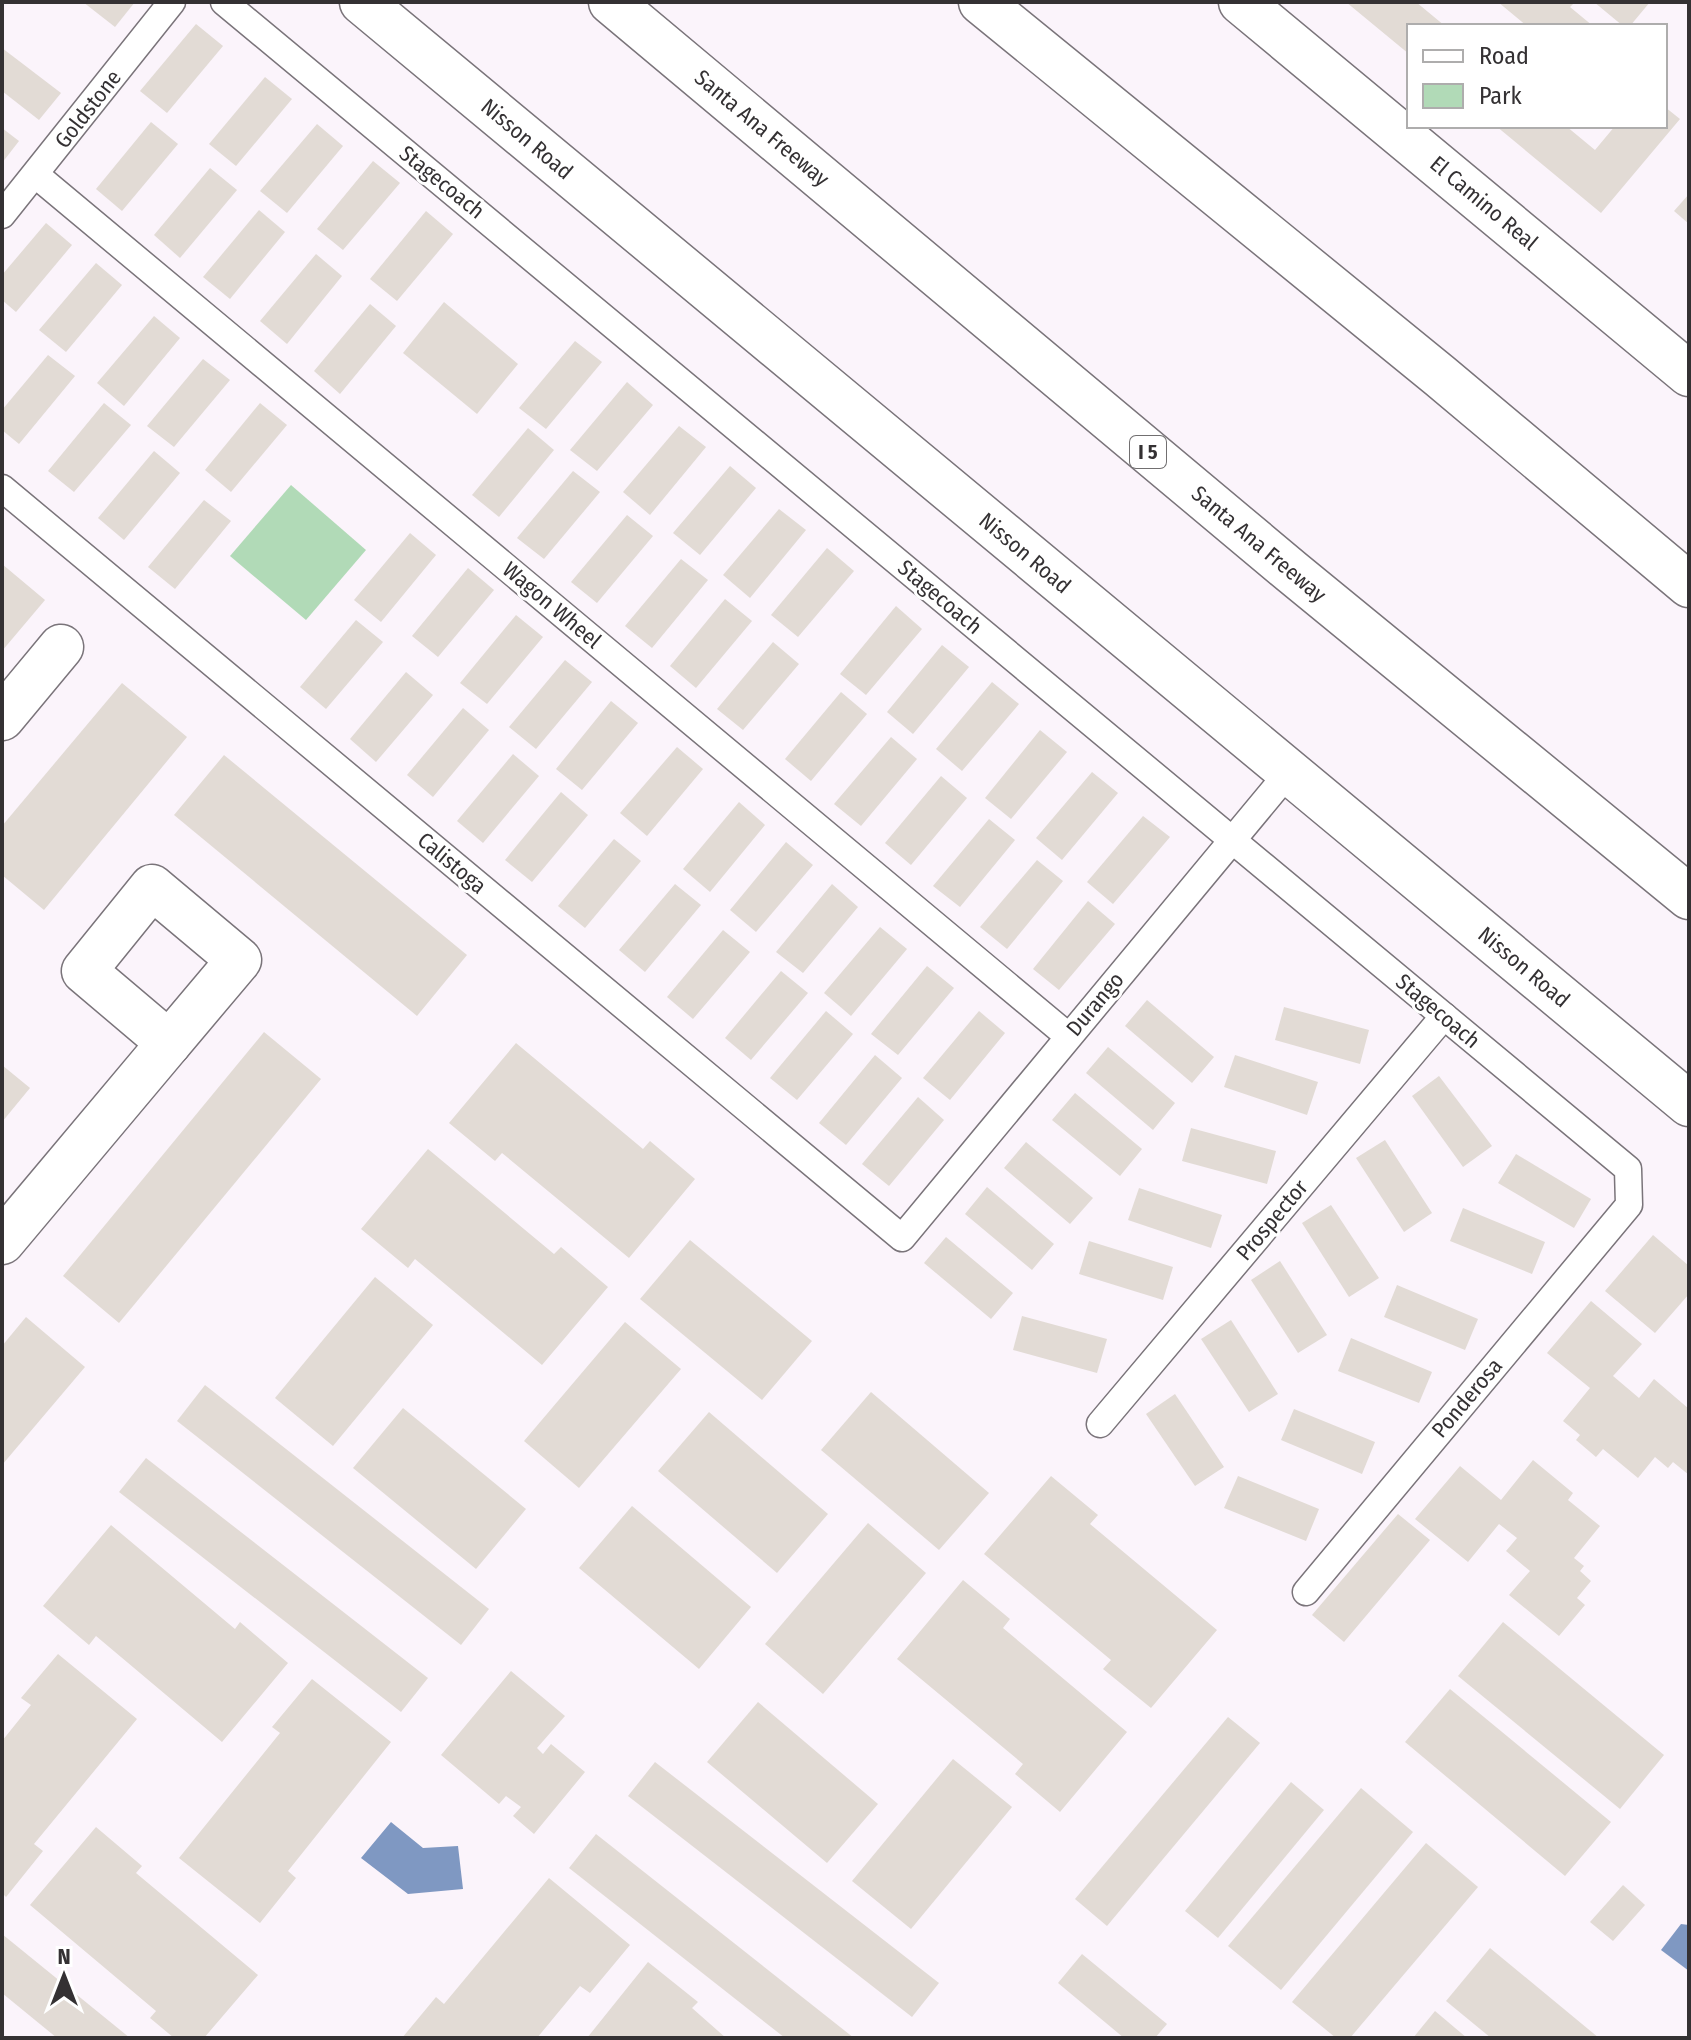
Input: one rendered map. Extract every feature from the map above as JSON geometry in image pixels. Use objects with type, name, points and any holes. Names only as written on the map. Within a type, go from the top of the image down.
[{"type":"main road","name":"Nisson Road","points":[[362,2],[1689,1104]]},
{"type":"main road","name":"Santa Ana Freeway","points":[[611,2],[1292,572],[1689,897]]},
{"type":"main road","points":[[981,2],[1440,376],[1689,585]]},
{"type":"main road","name":"El Camino Real","points":[[1241,2],[1689,374]]},
{"type":"main road","points":[[2,718],[61,647]]},
{"type":"main road","points":[[2,1242],[169,1043]]},
{"type":"lane","name":"Goldstone","points":[[2,215],[172,2]]},
{"type":"lane","name":"Stagecoach","points":[[224,2],[1628,1169],[1629,1205]]},
{"type":"lane","name":"Wagon Wheel","points":[[36,175],[1068,1036]]},
{"type":"lane","name":"Calistoga","points":[[2,488],[902,1238]]},
{"type":"lane","name":"Durango","points":[[902,1238],[1289,772]]},
{"type":"lane","name":"Prospector","points":[[1100,1424],[1444,1016]]},
{"type":"lane","name":"Ponderosa","points":[[1306,1592],[1629,1205]]},
{"type":"green space","points":[[291,485],[366,550],[306,620],[230,556]]},
{"type":"water","points":[[391,1822],[423,1848],[458,1846],[463,1889],[408,1894],[361,1858]]},
{"type":"water","points":[[1681,1924],[1689,1925],[1689,1971],[1661,1950]]},
{"type":"building","points":[[83,2],[135,2],[115,27]]},
{"type":"building","points":[[1346,2],[1416,2],[1443,24],[1407,24],[1407,52]]},
{"type":"building","points":[[1498,2],[1575,2],[1570,7],[1591,24],[1525,24]]},
{"type":"building","points":[[1594,2],[1650,2],[1632,24],[1621,24]]},
{"type":"building","points":[[196,24],[223,46],[167,113],[140,91]]},
{"type":"building","points":[[2,48],[61,93],[39,120],[2,91]]},
{"type":"building","points":[[265,77],[292,99],[236,166],[209,144]]},
{"type":"building","points":[[1667,109],[1680,119],[1601,213],[1498,128],[1568,128],[1595,150],[1613,128],[1667,128]]},
{"type":"building","points":[[151,122],[178,144],[122,211],[96,189]]},
{"type":"building","points":[[317,124],[343,146],[287,213],[260,191]]},
{"type":"building","points":[[2,128],[19,141],[2,163]]},
{"type":"building","points":[[373,161],[400,183],[343,250],[317,229]]},
{"type":"building","points":[[210,168],[237,190],[180,258],[154,235]]},
{"type":"building","points":[[1689,194],[1689,224],[1674,211]]},
{"type":"building","points":[[259,210],[285,232],[230,299],[203,277]]},
{"type":"building","points":[[426,211],[453,234],[397,301],[370,279]]},
{"type":"building","points":[[46,223],[72,245],[16,312],[2,300],[2,275]]},
{"type":"building","points":[[316,254],[342,276],[287,344],[260,321]]},
{"type":"building","points":[[96,263],[122,285],[66,352],[39,330]]},
{"type":"building","points":[[444,302],[518,364],[477,414],[403,353]]},
{"type":"building","points":[[370,304],[396,326],[340,394],[314,371]]},
{"type":"building","points":[[154,316],[180,338],[124,406],[97,383]]},
{"type":"building","points":[[575,341],[602,362],[546,429],[519,408]]},
{"type":"building","points":[[48,355],[75,376],[19,444],[2,430],[2,410]]},
{"type":"building","points":[[203,359],[230,380],[174,447],[147,426]]},
{"type":"building","points":[[627,382],[653,405],[597,471],[570,450]]},
{"type":"building","points":[[104,403],[131,425],[74,492],[48,471]]},
{"type":"building","points":[[260,403],[287,425],[231,492],[205,470]]},
{"type":"building","points":[[679,426],[706,447],[650,515],[623,492]]},
{"type":"building","points":[[528,428],[554,450],[499,517],[472,495]]},
{"type":"building","points":[[154,451],[180,473],[124,540],[98,518]]},
{"type":"building","points":[[730,466],[756,488],[700,555],[673,533]]},
{"type":"building","points":[[573,471],[600,492],[544,559],[517,538]]},
{"type":"building","points":[[204,500],[231,521],[175,589],[148,567]]},
{"type":"building","points":[[779,509],[806,530],[750,598],[723,575]]},
{"type":"building","points":[[627,515],[653,536],[597,603],[571,582]]},
{"type":"building","points":[[410,533],[436,555],[381,622],[354,600]]},
{"type":"building","points":[[827,548],[854,571],[798,637],[771,615]]},
{"type":"building","points":[[681,559],[708,580],[652,648],[625,626]]},
{"type":"building","points":[[2,564],[45,600],[2,651]]},
{"type":"building","points":[[468,568],[494,590],[438,657],[412,636]]},
{"type":"building","points":[[725,599],[752,621],[696,688],[670,666]]},
{"type":"building","points":[[896,606],[922,629],[866,695],[840,674]]},
{"type":"building","points":[[516,615],[543,637],[487,704],[460,683]]},
{"type":"building","points":[[356,620],[383,642],[326,709],[300,687]]},
{"type":"building","points":[[773,642],[799,664],[743,730],[717,709]]},
{"type":"building","points":[[942,645],[969,667],[913,734],[887,712]]},
{"type":"building","points":[[565,660],[592,682],[536,749],[509,727]]},
{"type":"building","points":[[406,672],[433,695],[376,762],[350,739]]},
{"type":"building","points":[[992,682],[1019,704],[962,771],[936,749]]},
{"type":"building","points":[[122,683],[187,737],[44,910],[2,875],[2,826]]},
{"type":"building","points":[[841,692],[867,714],[811,781],[785,759]]},
{"type":"building","points":[[611,701],[638,723],[582,790],[556,769]]},
{"type":"building","points":[[463,708],[489,730],[433,797],[407,775]]},
{"type":"building","points":[[1040,730],[1067,752],[1011,819],[985,798]]},
{"type":"building","points":[[891,737],[917,759],[861,826],[834,804]]},
{"type":"building","points":[[677,747],[703,769],[647,836],[620,813]]},
{"type":"building","points":[[513,754],[539,776],[483,843],[457,821]]},
{"type":"building","points":[[224,755],[467,955],[417,1016],[174,815]]},
{"type":"building","points":[[1092,772],[1118,793],[1062,860],[1036,838]]},
{"type":"building","points":[[941,776],[967,798],[911,865],[885,843]]},
{"type":"building","points":[[561,792],[588,815],[532,882],[505,860]]},
{"type":"building","points":[[739,802],[765,825],[710,892],[683,869]]},
{"type":"building","points":[[1143,816],[1170,837],[1113,904],[1087,882]]},
{"type":"building","points":[[989,819],[1015,840],[960,907],[933,886]]},
{"type":"building","points":[[614,839],[641,861],[585,928],[558,906]]},
{"type":"building","points":[[786,842],[813,865],[756,932],[730,910]]},
{"type":"building","points":[[1037,860],[1063,881],[1007,949],[980,927]]},
{"type":"building","points":[[675,884],[701,905],[645,972],[619,950]]},
{"type":"building","points":[[832,884],[858,907],[803,973],[776,952]]},
{"type":"building","points":[[1088,901],[1115,924],[1059,990],[1033,969]]},
{"type":"building","points":[[880,927],[907,949],[851,1016],[824,993]]},
{"type":"building","points":[[723,930],[750,952],[693,1019],[667,997]]},
{"type":"building","points":[[927,966],[954,988],[898,1055],[871,1034]]},
{"type":"building","points":[[781,971],[808,993],[751,1060],[725,1038]]},
{"type":"building","points":[[1147,1000],[1214,1057],[1192,1083],[1125,1026]]},
{"type":"building","points":[[1284,1007],[1369,1030],[1360,1064],[1275,1040]]},
{"type":"building","points":[[826,1011],[853,1034],[797,1100],[770,1078]]},
{"type":"building","points":[[979,1011],[1005,1033],[950,1100],[923,1078]]},
{"type":"building","points":[[264,1032],[321,1079],[119,1323],[63,1276]]},
{"type":"building","points":[[516,1043],[643,1149],[650,1141],[695,1179],[629,1258],[502,1153],[495,1161],[449,1123]]},
{"type":"building","points":[[1108,1047],[1175,1103],[1153,1130],[1086,1073]]},
{"type":"building","points":[[875,1055],[902,1078],[846,1145],[819,1123]]},
{"type":"building","points":[[1235,1055],[1318,1082],[1307,1115],[1224,1087]]},
{"type":"building","points":[[2,1065],[30,1088],[2,1122]]},
{"type":"building","points":[[1439,1076],[1492,1146],[1463,1167],[1412,1096]]},
{"type":"building","points":[[1075,1093],[1142,1149],[1120,1176],[1052,1120]]},
{"type":"building","points":[[918,1097],[944,1120],[889,1186],[862,1164]]},
{"type":"building","points":[[1191,1128],[1276,1151],[1267,1184],[1182,1161]]},
{"type":"building","points":[[1385,1140],[1432,1213],[1404,1232],[1356,1158]]},
{"type":"building","points":[[1026,1142],[1093,1198],[1070,1224],[1004,1168]]},
{"type":"building","points":[[428,1149],[554,1254],[561,1247],[608,1287],[542,1365],[415,1259],[408,1268],[361,1229]]},
{"type":"building","points":[[1516,1154],[1591,1199],[1574,1228],[1498,1183]]},
{"type":"building","points":[[987,1187],[1054,1244],[1032,1270],[965,1214]]},
{"type":"building","points":[[1139,1188],[1222,1215],[1211,1248],[1128,1220]]},
{"type":"building","points":[[1331,1205],[1379,1278],[1349,1297],[1302,1223]]},
{"type":"building","points":[[1463,1208],[1545,1242],[1532,1274],[1450,1241]]},
{"type":"building","points":[[1653,1235],[1689,1266],[1689,1294],[1655,1333],[1605,1291]]},
{"type":"building","points":[[946,1237],[1013,1293],[991,1319],[924,1263]]},
{"type":"building","points":[[690,1240],[812,1341],[762,1400],[640,1299]]},
{"type":"building","points":[[1089,1241],[1173,1267],[1163,1300],[1079,1274]]},
{"type":"building","points":[[1280,1261],[1327,1335],[1298,1353],[1251,1280]]},
{"type":"building","points":[[375,1277],[433,1325],[333,1446],[275,1398]]},
{"type":"building","points":[[1397,1285],[1478,1319],[1465,1350],[1384,1317]]},
{"type":"building","points":[[1591,1301],[1642,1344],[1613,1376],[1639,1398],[1654,1379],[1689,1409],[1689,1475],[1673,1462],[1668,1468],[1655,1457],[1638,1478],[1603,1449],[1596,1457],[1576,1440],[1580,1435],[1563,1421],[1590,1388],[1547,1353]]},
{"type":"building","points":[[1022,1316],[1107,1339],[1097,1373],[1013,1350]]},
{"type":"building","points":[[26,1317],[85,1367],[2,1465],[2,1346]]},
{"type":"building","points":[[1231,1320],[1278,1394],[1249,1412],[1201,1339]]},
{"type":"building","points":[[625,1322],[681,1369],[579,1488],[524,1441]]},
{"type":"building","points":[[1351,1338],[1432,1372],[1419,1403],[1338,1371]]},
{"type":"building","points":[[205,1385],[489,1609],[461,1645],[177,1421]]},
{"type":"building","points":[[871,1392],[989,1493],[939,1550],[821,1450]]},
{"type":"building","points":[[1175,1394],[1224,1467],[1195,1486],[1146,1414]]},
{"type":"building","points":[[403,1408],[526,1509],[476,1569],[353,1468]]},
{"type":"building","points":[[1294,1409],[1375,1442],[1362,1474],[1281,1440]]},
{"type":"building","points":[[709,1412],[828,1514],[777,1573],[658,1471]]},
{"type":"building","points":[[146,1458],[428,1678],[401,1712],[119,1492]]},
{"type":"building","points":[[1533,1460],[1573,1493],[1568,1500],[1600,1526],[1574,1558],[1584,1566],[1580,1571],[1591,1581],[1577,1598],[1585,1605],[1559,1636],[1509,1595],[1530,1571],[1506,1551],[1517,1538],[1499,1524],[1468,1562],[1415,1519],[1460,1466],[1501,1500]]},
{"type":"building","points":[[1051,1476],[1098,1515],[1090,1524],[1217,1630],[1151,1708],[1103,1669],[1111,1660],[984,1554]]},
{"type":"building","points":[[1238,1476],[1319,1509],[1306,1541],[1224,1508]]},
{"type":"building","points":[[632,1506],[751,1607],[699,1669],[579,1568]]},
{"type":"building","points":[[1398,1514],[1430,1540],[1344,1642],[1312,1615]]},
{"type":"building","points":[[868,1523],[926,1573],[823,1694],[765,1644]]},
{"type":"building","points":[[111,1525],[235,1629],[240,1622],[288,1663],[222,1742],[96,1636],[89,1645],[43,1606]]},
{"type":"building","points":[[963,1580],[1010,1619],[1003,1628],[1127,1732],[1060,1812],[1015,1774],[1023,1764],[897,1659]]},
{"type":"building","points":[[1503,1622],[1664,1755],[1620,1809],[1458,1676]]},
{"type":"building","points":[[58,1654],[137,1719],[34,1844],[43,1851],[6,1897],[2,1893],[2,1741],[31,1705],[21,1698]]},
{"type":"building","points":[[511,1671],[565,1716],[537,1748],[543,1754],[551,1744],[585,1772],[534,1834],[513,1816],[521,1807],[506,1796],[499,1804],[441,1755]]},
{"type":"building","points":[[312,1679],[391,1742],[288,1871],[296,1878],[260,1923],[179,1858],[280,1733],[272,1727]]},
{"type":"building","points":[[1450,1689],[1611,1822],[1565,1876],[1405,1742]]},
{"type":"building","points":[[758,1702],[878,1804],[827,1863],[707,1762]]},
{"type":"building","points":[[1228,1717],[1260,1743],[1107,1926],[1075,1899]]},
{"type":"building","points":[[953,1759],[1012,1807],[911,1929],[852,1881]]},
{"type":"building","points":[[655,1762],[939,1983],[912,2017],[628,1796]]},
{"type":"building","points":[[1291,1782],[1324,1810],[1218,1938],[1185,1911]]},
{"type":"building","points":[[1361,1788],[1413,1832],[1281,1990],[1228,1946]]},
{"type":"building","points":[[96,1827],[142,1866],[136,1873],[258,1975],[204,2038],[174,2038],[150,2018],[156,2011],[30,1905]]},
{"type":"building","points":[[596,1834],[854,2038],[785,2038],[569,1868]]},
{"type":"building","points":[[1426,1843],[1478,1887],[1350,2038],[1336,2038],[1292,2002]]},
{"type":"building","points":[[549,1878],[630,1945],[590,1993],[580,1986],[537,2038],[402,2038],[436,1997],[444,2004]]},
{"type":"building","points":[[1623,1885],[1645,1905],[1613,1941],[1590,1922]]},
{"type":"building","points":[[2,1934],[130,2038],[57,2038],[2,1993]]},
{"type":"building","points":[[1490,1948],[1599,2038],[1491,2038],[1446,2001]]},
{"type":"building","points":[[1082,1954],[1167,2024],[1155,2038],[1124,2038],[1058,1983]]},
{"type":"building","points":[[648,1962],[698,2002],[692,2008],[726,2038],[587,2038]]},
{"type":"building","points":[[1435,2011],[1467,2038],[1413,2038]]}]
